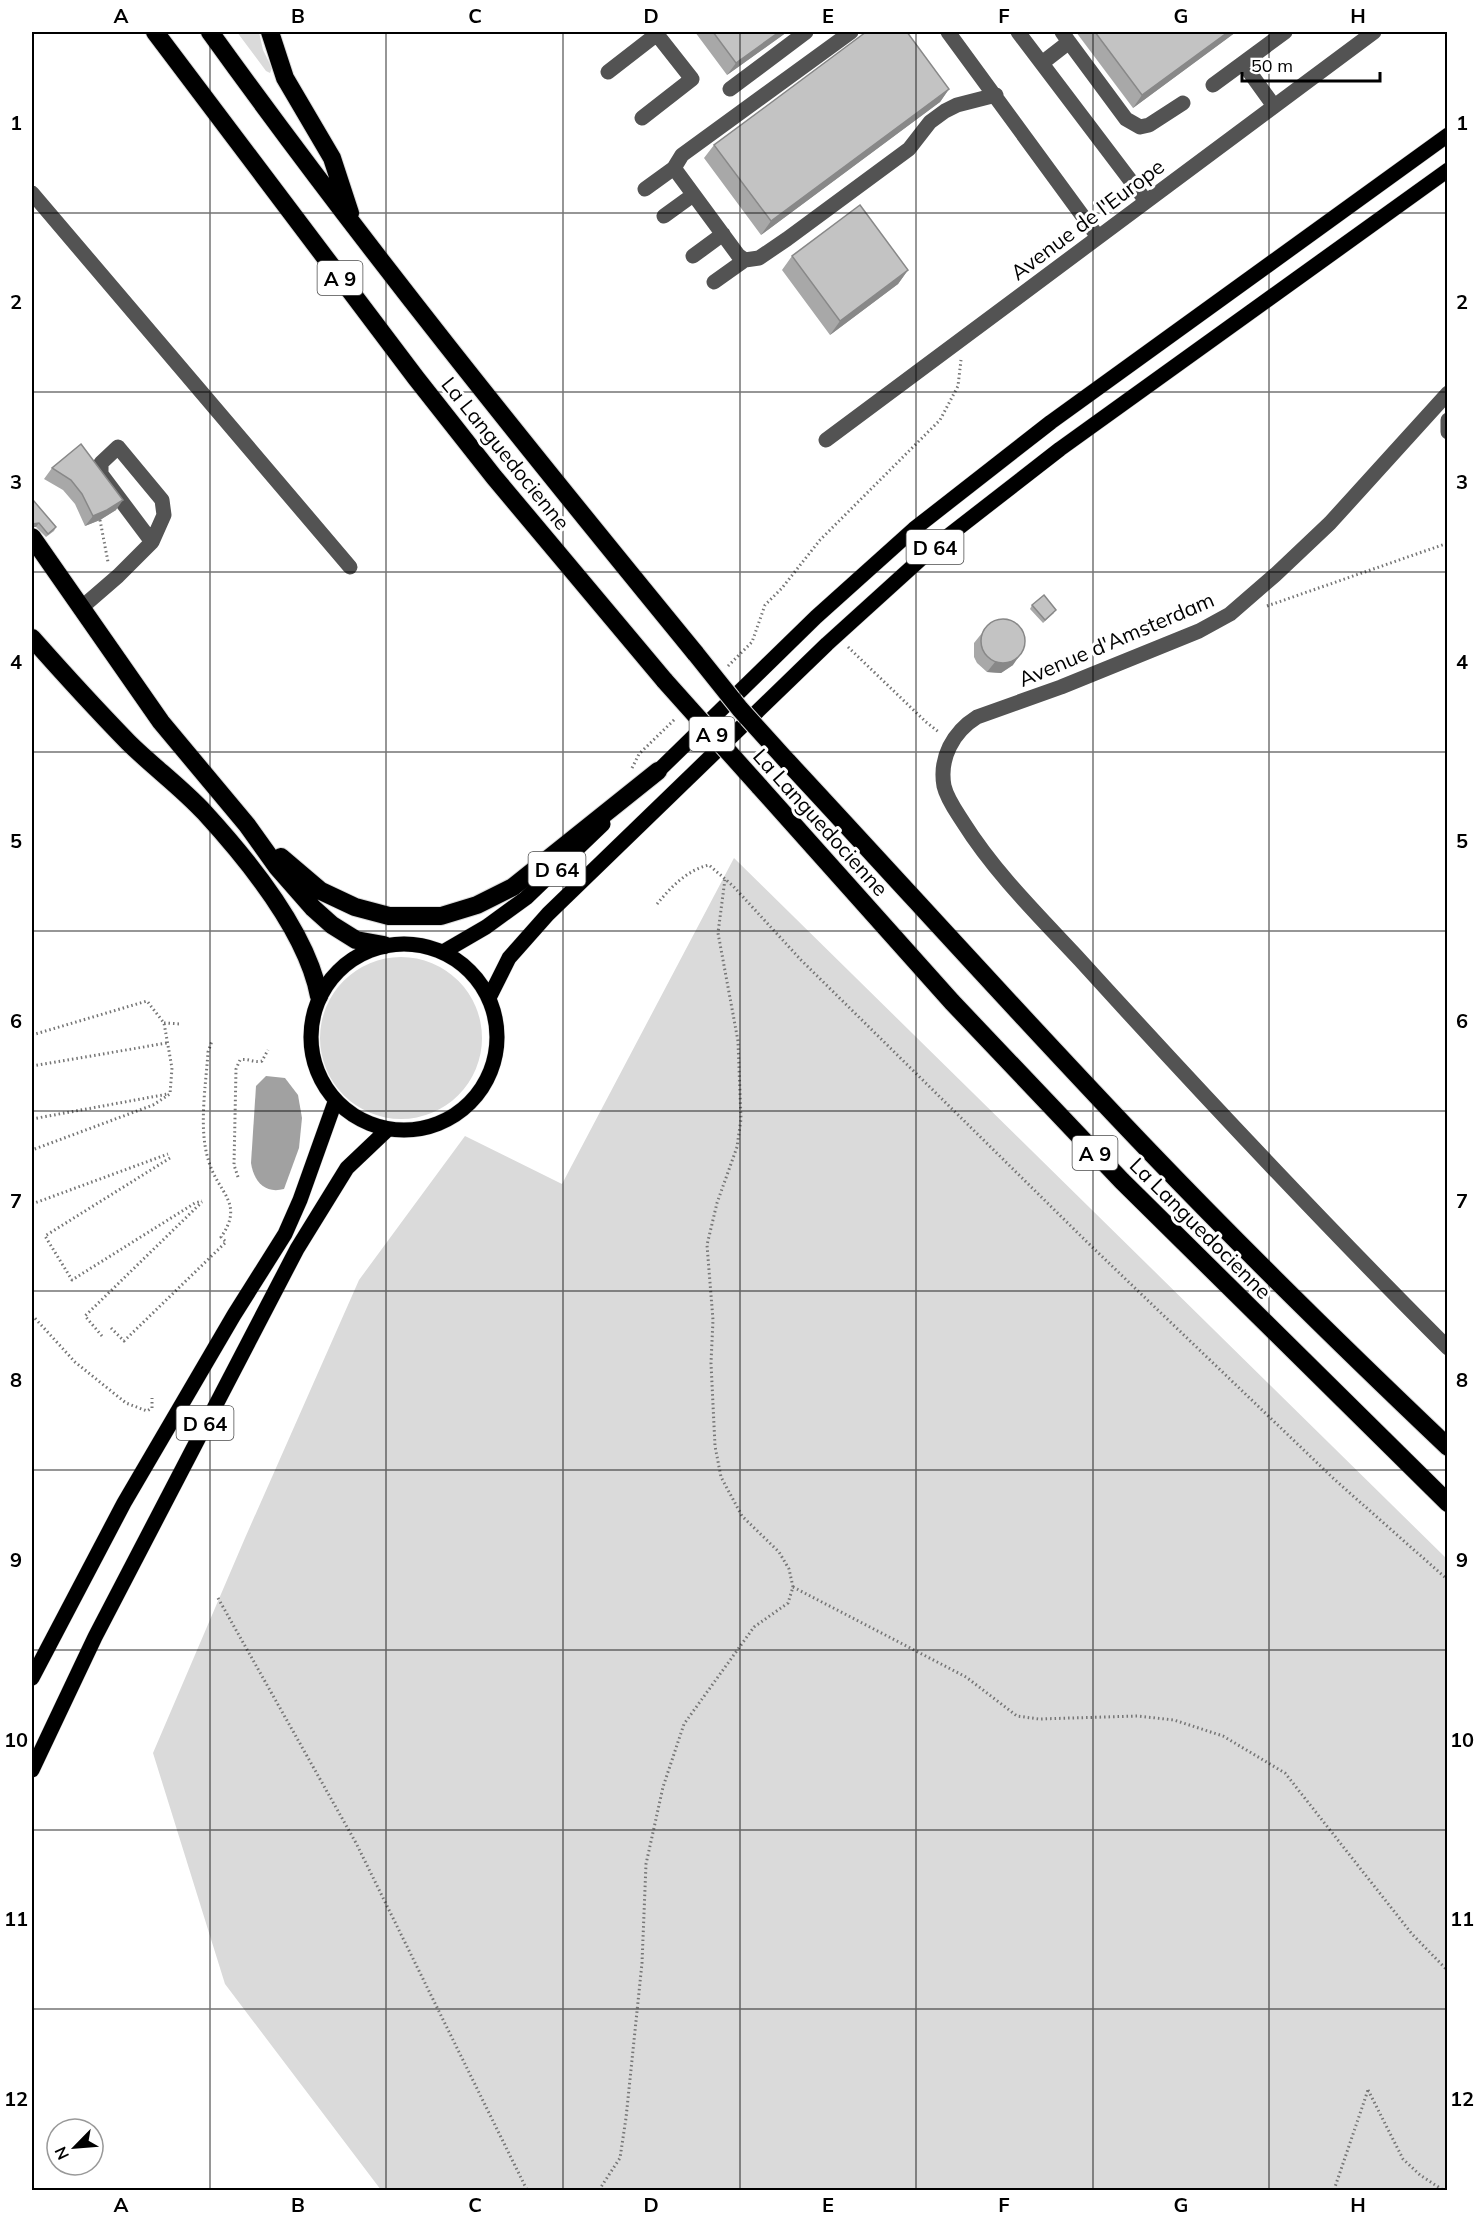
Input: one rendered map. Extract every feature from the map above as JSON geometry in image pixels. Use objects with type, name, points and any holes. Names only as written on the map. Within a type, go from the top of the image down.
[{"type":"highway","name":"La Languedocienne","points":[[155,32],[416,378],[494,477],[665,681],[952,1002],[1114,1172],[1448,1503]]},
{"type":"highway","name":"La Languedocienne","points":[[210,32],[354,226],[529,450],[740,710],[983,975],[1152,1154],[1303,1308],[1448,1447]]},
{"type":"highway","points":[[270,32],[285,78],[332,158],[354,226]]},
{"type":"highway","points":[[32,537],[161,722],[247,825],[278,867],[332,925],[356,940],[384,945]]},
{"type":"highway","points":[[32,638],[128,742],[204,812],[266,887],[289,924],[315,975],[319,996]]},
{"type":"highway","points":[[247,825],[321,891],[355,907],[389,916],[441,916],[477,905],[513,887],[658,771]]},
{"type":"main road","name":"D 64","points":[[443,952],[486,927],[526,898],[816,617],[914,529],[1051,422],[1448,135]]},
{"type":"main road","name":"D 64","points":[[489,998],[509,958],[548,914],[836,636],[934,548],[1060,449],[1448,170]]},
{"type":"main road","points":[[414,944],[443,952],[462,963],[478,979],[489,998],[497,1023],[497,1049],[490,1074],[477,1097],[458,1114],[436,1125],[412,1131],[387,1130],[359,1120],[335,1102],[321,1081],[312,1058],[310,1033],[313,1014],[319,996],[335,973],[357,955],[384,945],[414,944]]},
{"type":"main road","name":"D 64","points":[[32,1678],[124,1503],[234,1314],[285,1234],[300,1200],[335,1102]]},
{"type":"main road","name":"D 64","points":[[32,1770],[116,1595],[297,1249],[347,1168],[387,1130]]},
{"type":"main road","points":[[32,1776],[49,1733]]},
{"type":"street","points":[[730,89],[806,32]]},
{"type":"street","points":[[645,189],[674,168],[682,155],[851,32]]},
{"type":"street","points":[[948,32],[1098,237]]},
{"type":"street","points":[[1018,32],[1146,201]]},
{"type":"street","points":[[1213,85],[1285,32]]},
{"type":"street","name":"Avenue de l'Europe","points":[[826,440],[1374,32]]},
{"type":"street","points":[[608,72],[656,33],[692,79],[642,118]]},
{"type":"street","points":[[1042,63],[1066,37],[1126,119],[1140,126],[1149,125],[1183,103]]},
{"type":"street","points":[[1243,63],[1274,106]]},
{"type":"street","points":[[714,282],[745,260],[759,258],[787,239],[909,149],[930,122],[954,100],[996,95]]},
{"type":"street","points":[[674,168],[738,255],[745,260]]},
{"type":"street","points":[[32,193],[350,567]]},
{"type":"street","points":[[664,216],[693,195]]},
{"type":"street","points":[[693,256],[723,234]]},
{"type":"street","name":"Avenue d'Amsterdam","points":[[952,741],[965,724],[976,717],[1060,687],[1199,631],[1230,614],[1275,576],[1330,523],[1448,393]]},
{"type":"street","points":[[1448,420],[1448,432]]},
{"type":"street","points":[[81,608],[152,542],[164,515],[162,500],[118,447],[101,463],[101,474],[152,542]]},
{"type":"street","points":[[952,741],[944,758],[944,786],[951,804],[972,837],[1018,893],[1165,1054],[1448,1348]]},
{"type":"path","points":[[728,666],[752,642],[765,605],[782,588],[820,540],[940,420],[957,386],[964,337]]},
{"type":"path","points":[[100,520],[112,581]]},
{"type":"path","points":[[1265,606],[1448,543]]},
{"type":"path","points":[[836,636],[926,722],[952,741]]},
{"type":"path","points":[[629,773],[639,754],[680,714]]},
{"type":"path","points":[[657,904],[675,883],[699,867],[709,865],[801,960],[1088,1243],[1334,1479],[1448,1580]]},
{"type":"path","points":[[599,2190],[620,2158],[642,1963],[646,1864],[663,1787],[684,1724],[754,1627],[788,1603],[793,1587],[789,1569],[779,1552],[742,1516],[721,1477],[715,1446],[711,1363],[713,1320],[707,1245],[717,1203],[737,1147],[741,1119],[738,1041],[718,933],[725,879]]},
{"type":"path","points":[[32,1035],[147,1001],[164,1023],[172,1068],[170,1094]]},
{"type":"path","points":[[164,1023],[182,1024]]},
{"type":"path","points":[[111,1328],[124,1341],[226,1242],[221,1237],[230,1225],[231,1206],[209,1163],[204,1140],[208,1052],[212,1041]]},
{"type":"path","points":[[32,1066],[167,1042]]},
{"type":"path","points":[[238,1177],[234,1165],[236,1069],[240,1060],[247,1058],[256,1062],[262,1061],[268,1050]]},
{"type":"path","points":[[32,1119],[170,1094]]},
{"type":"path","points":[[32,1150],[153,1105],[170,1094]]},
{"type":"path","points":[[32,1204],[169,1156],[45,1236],[72,1280],[195,1203],[202,1201],[85,1316],[102,1336]]},
{"type":"path","points":[[32,1314],[75,1362],[126,1403],[147,1411],[152,1408],[152,1398]]},
{"type":"path","points":[[793,1587],[966,1677],[1017,1716],[1039,1719],[1138,1716],[1174,1720],[1223,1736],[1285,1773],[1412,1934],[1448,1971]]},
{"type":"path","points":[[218,1598],[356,1843],[527,2190]]},
{"type":"path","points":[[1334,2190],[1368,2090],[1403,2159],[1420,2175],[1443,2190]]},
{"type":"shaded area","points":[[237,32],[259,32],[263,50],[272,68],[270,73],[266,71]]},
{"type":"shaded area","points":[[734,858],[1447,1559],[1447,2190],[381,2190],[225,1984],[153,1753],[359,1280],[465,1136],[562,1184]]},
{"type":"shaded area","points":[[401,957],[432,963],[458,981],[476,1007],[482,1038],[476,1069],[458,1095],[432,1113],[401,1119],[370,1113],[344,1095],[326,1069],[320,1038],[326,1007],[344,981],[370,963]]},
{"type":"shaded area","points":[[266,1076],[285,1078],[298,1095],[302,1118],[299,1148],[284,1189],[277,1190],[266,1188],[258,1181],[251,1163],[256,1086]]},
{"type":"building","points":[[713,32],[779,32],[736,63]]},
{"type":"building","points":[[866,32],[907,32],[949,89],[771,221],[714,145]]},
{"type":"building","points":[[1095,32],[1228,32],[1142,95]]},
{"type":"building","points":[[860,205],[908,270],[840,321],[792,256]]},
{"type":"building","points":[[81,444],[123,500],[93,516],[82,494],[71,480],[52,468]]},
{"type":"building","points":[[33,500],[56,527],[48,534],[39,523],[32,524]]},
{"type":"building","points":[[1044,595],[1056,610],[1045,620],[1032,605]]},
{"type":"building","points":[[1003,619],[1018,626],[1025,641],[1018,656],[1003,663],[988,656],[981,641],[988,626]]}]
